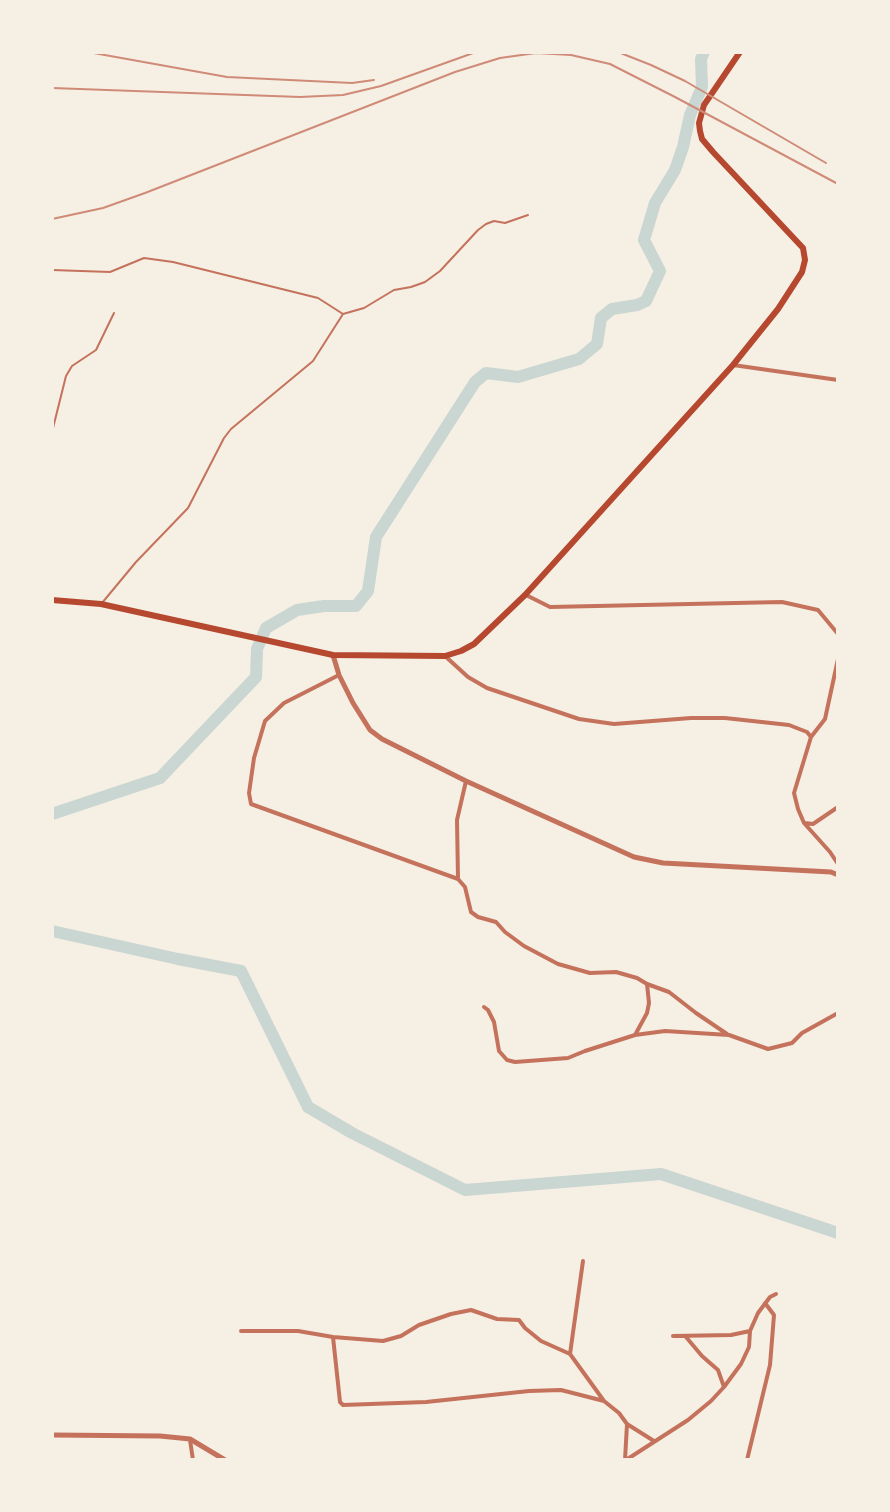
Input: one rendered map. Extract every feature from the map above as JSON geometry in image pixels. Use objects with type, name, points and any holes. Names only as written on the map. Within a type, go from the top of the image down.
[{"type":"main road","points":[[52,600],[101,603],[333,655],[445,656],[474,644],[525,595],[733,365],[778,309],[802,272],[805,260],[803,248],[702,139],[700,131],[704,105],[740,52]]},
{"type":"street","points":[[733,365],[837,380]]},
{"type":"street","points":[[525,595],[550,607],[782,602],[818,610],[837,634]]},
{"type":"street","points":[[333,655],[339,675],[353,703],[370,730],[382,739],[466,781],[634,857],[663,863],[831,872],[837,875]]},
{"type":"street","points":[[445,656],[468,677],[488,688],[579,719],[614,724],[691,718],[725,718],[789,725],[807,732],[811,737]]},
{"type":"street","points":[[837,660],[825,719],[811,737],[794,793],[804,823],[830,852],[837,864]]},
{"type":"street","points":[[339,675],[284,703],[265,720],[254,758],[249,793],[252,804],[458,879],[465,887],[471,912],[478,917],[496,922],[524,946],[558,964],[590,973],[616,972],[637,978],[669,992],[729,1035],[768,1049],[792,1043],[802,1033],[837,1013]]},
{"type":"street","points":[[458,879],[457,820],[466,781]]},
{"type":"street","points":[[804,823],[813,824],[837,807]]},
{"type":"street","points":[[635,1035],[647,1013],[649,1003],[647,984]]},
{"type":"street","points":[[484,1007],[494,1022],[499,1051],[507,1060],[515,1062],[568,1058],[635,1035],[665,1031],[729,1035]]},
{"type":"street","points":[[570,1354],[583,1261]]},
{"type":"street","points":[[626,1460],[688,1420],[724,1387],[741,1365],[749,1347],[750,1331],[765,1303],[776,1294]]},
{"type":"street","points":[[747,1460],[770,1365],[774,1314],[765,1303]]},
{"type":"street","points":[[241,1331],[298,1331],[333,1337],[383,1341],[401,1336],[418,1325],[471,1310],[497,1319],[519,1320],[541,1341],[570,1354],[603,1401],[619,1413],[627,1424],[654,1441]]},
{"type":"street","points":[[673,1336],[731,1335],[750,1331]]},
{"type":"street","points":[[686,1336],[702,1356],[718,1370],[724,1387]]},
{"type":"street","points":[[333,1337],[340,1402],[343,1405],[426,1402],[529,1391],[561,1390],[603,1401]]},
{"type":"street","points":[[626,1460],[627,1424]]},
{"type":"street","points":[[52,1435],[160,1436],[190,1439],[225,1460]]},
{"type":"street","points":[[190,1439],[193,1460]]},
{"type":"lane","points":[[101,603],[136,562],[188,508],[224,438],[231,429],[313,361],[343,314],[364,308],[394,290],[426,282],[440,271],[486,224],[494,221],[505,223],[528,215]]},
{"type":"lane","points":[[52,270],[110,272],[144,258],[173,262],[318,298],[343,314]]},
{"type":"lane","points":[[52,432],[66,376],[72,366],[96,350],[114,313]]},
{"type":"waterway","points":[[52,814],[160,778],[256,677],[257,649],[266,628],[297,610],[324,606],[356,606],[368,591],[376,537],[475,382],[486,373],[518,377],[579,359],[597,344],[601,318],[612,309],[637,305],[646,301],[660,271],[644,240],[655,203],[675,170],[683,147],[690,115],[702,87],[701,59],[704,52]]},
{"type":"waterway","points":[[52,931],[241,971],[308,1107],[352,1133],[465,1190],[661,1174],[838,1233]]},
{"type":"railway","points":[[88,52],[227,77],[352,83],[374,80]]},
{"type":"railway","points":[[52,88],[300,97],[343,95],[381,86],[476,52]]},
{"type":"railway","points":[[618,52],[685,81],[826,163]]},
{"type":"railway","points":[[52,219],[103,208],[145,193],[455,72],[500,58],[536,53],[571,55],[610,64],[838,184]]}]
